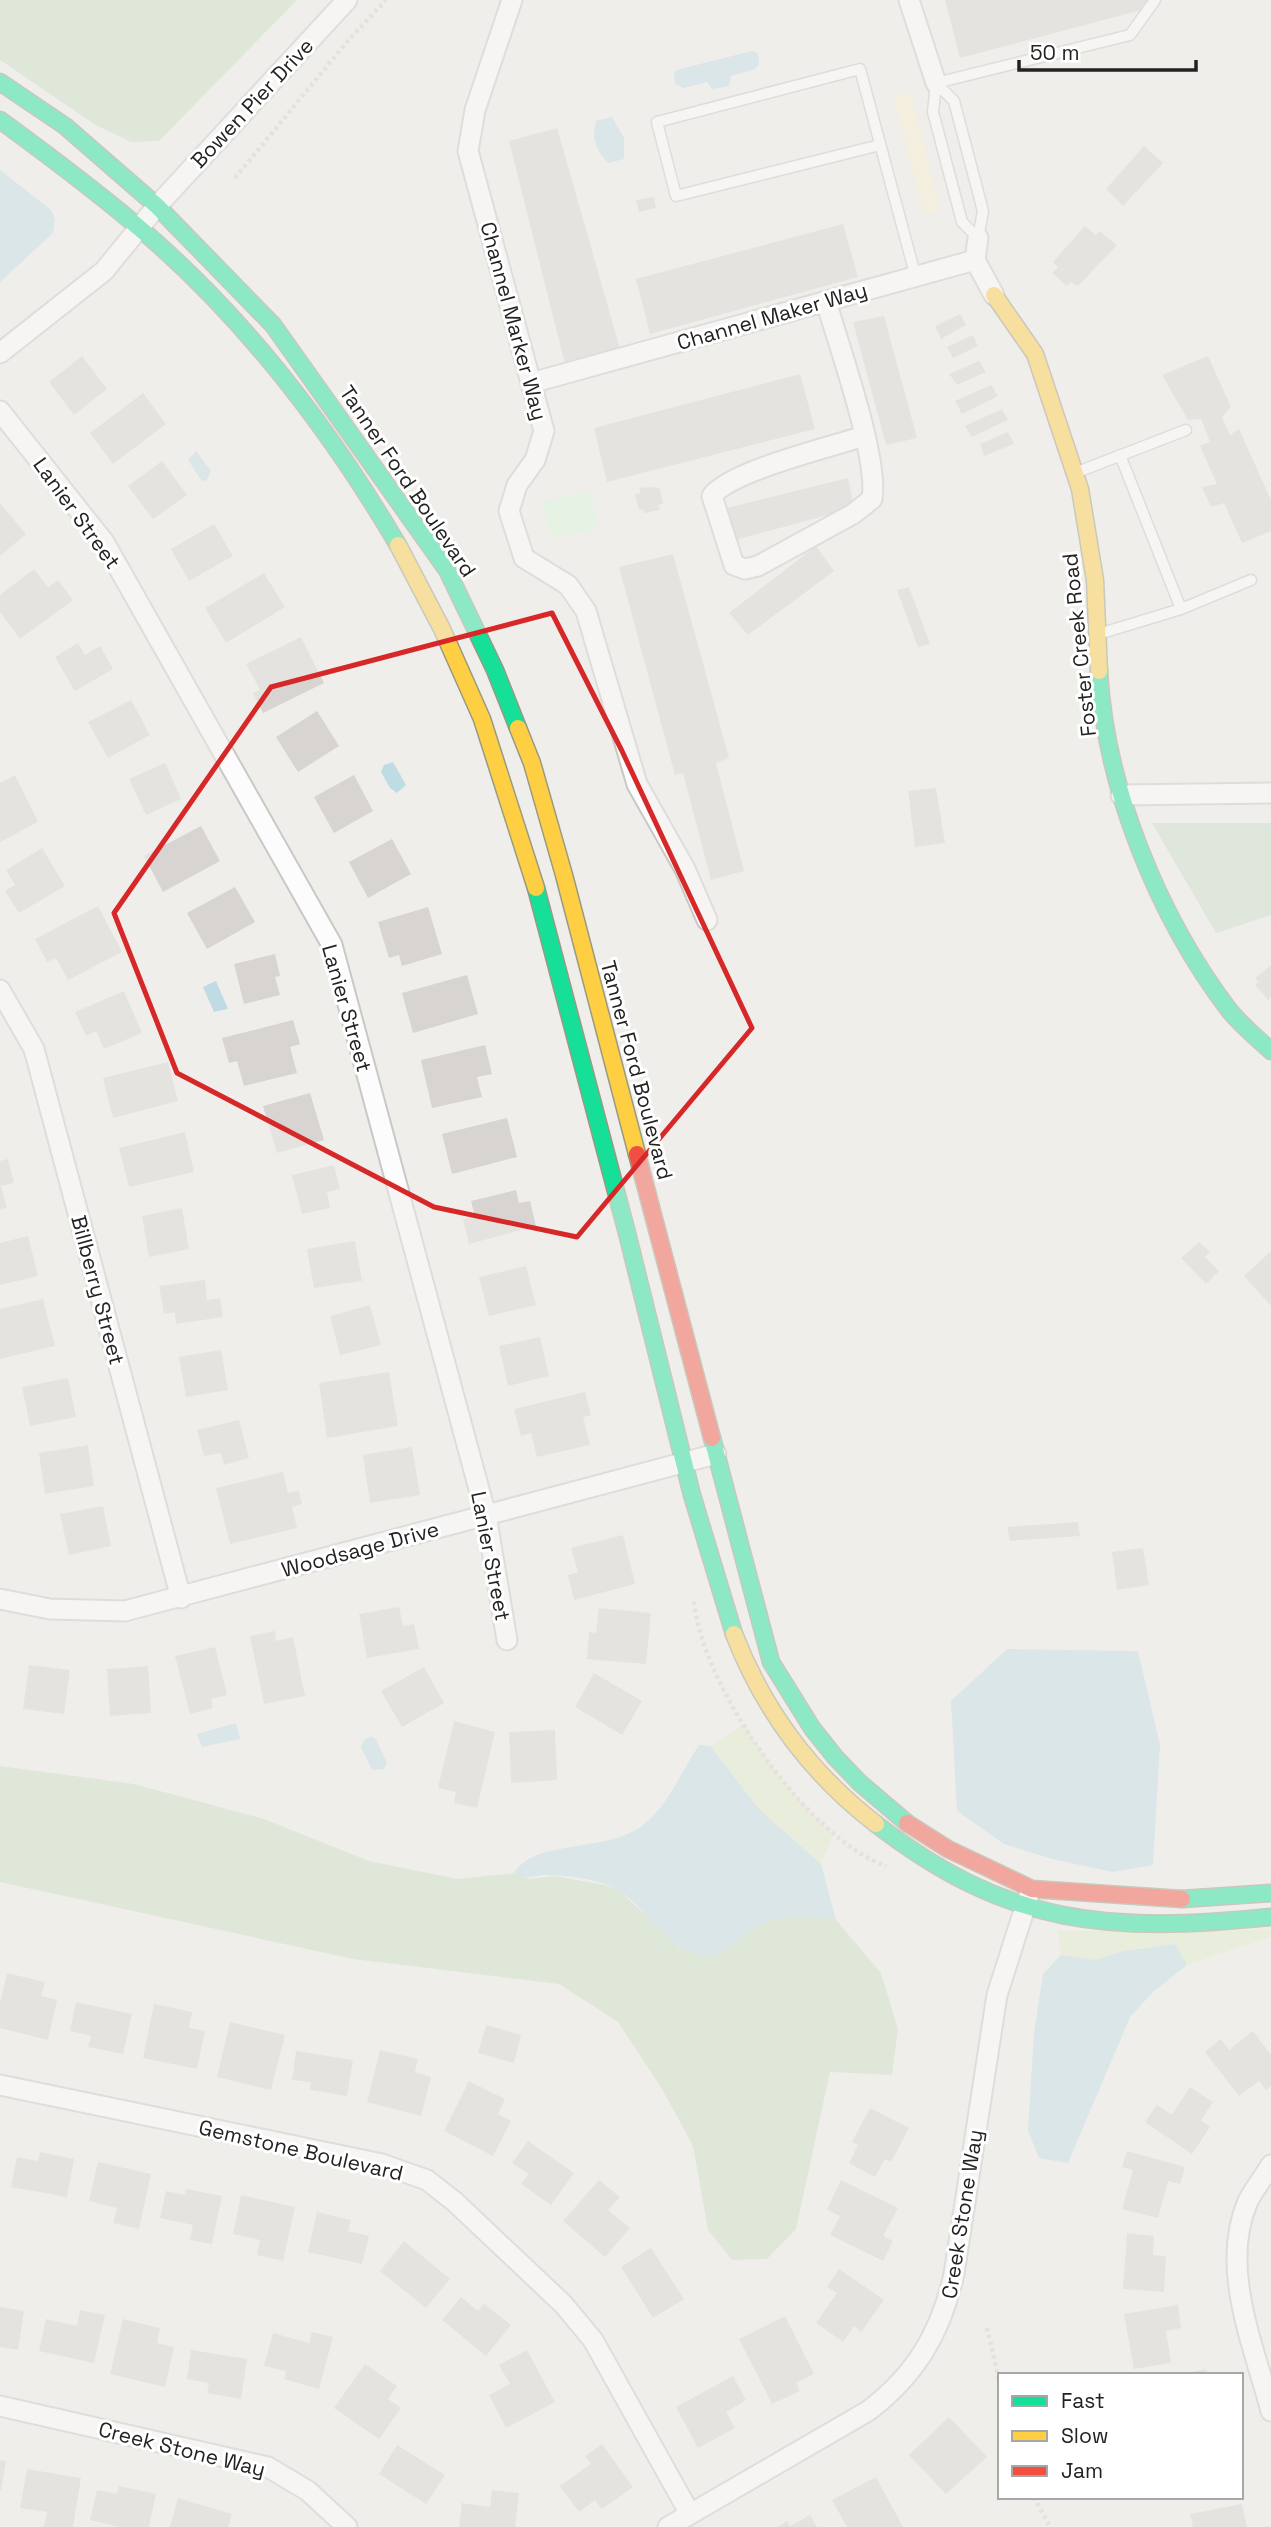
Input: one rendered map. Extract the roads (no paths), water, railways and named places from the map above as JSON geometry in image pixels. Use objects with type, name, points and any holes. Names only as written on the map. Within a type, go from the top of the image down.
[{"type":"street","name":"Bowen Pier Drive","points":[[157,206],[347,0]]},
{"type":"street","name":"Channel Marker Way","points":[[512,0],[475,110],[468,151],[544,431],[535,460],[517,485],[509,511],[514,534],[524,558],[568,585],[586,611],[637,784],[685,869],[707,920]]},
{"type":"street","points":[[909,0],[936,83]]},
{"type":"street","name":"Tanner Ford Boulevard","points":[[0,82],[65,126],[157,206],[273,326],[447,570],[495,670],[532,764],[564,875],[771,1661],[792,1701],[826,1749],[869,1793],[905,1824],[957,1854],[1032,1889],[1105,1897],[1169,1899],[1271,1893]]},
{"type":"street","name":"Tanner Ford Boulevard","points":[[0,120],[64,162],[140,226],[231,314],[302,400],[408,563],[445,633],[511,799],[627,1228],[710,1566],[749,1673],[775,1717],[847,1803],[915,1853],[1023,1907],[1135,1924],[1208,1924],[1271,1917]]},
{"type":"street","points":[[0,354],[104,271],[157,206]]},
{"type":"street","points":[[978,238],[975,260],[995,295]]},
{"type":"street","name":"Channel Maker Way","points":[[530,383],[915,274],[975,260]]},
{"type":"street","name":"Foster Creek Road","points":[[995,295],[1035,354],[1075,473],[1095,580],[1101,702],[1121,795],[1167,911],[1230,1011],[1271,1051]]},
{"type":"street","points":[[826,301],[864,436],[875,481],[872,499],[853,514],[758,566],[745,569],[734,565],[712,496],[718,487],[739,476],[864,436]]},
{"type":"street","name":"Lanier Street","points":[[0,411],[104,542],[332,945],[485,1516],[507,1640]]},
{"type":"street","points":[[1121,795],[1271,793]]},
{"type":"street","name":"Billberry Street","points":[[0,990],[34,1049],[181,1598]]},
{"type":"street","name":"Woodsage Drive","points":[[0,1599],[50,1609],[125,1611],[716,1454]]},
{"type":"street","name":"Creek Stone Way","points":[[667,2527],[868,2411],[894,2391],[918,2363],[935,2336],[946,2309],[954,2274],[997,1995],[1023,1907],[1032,1889]]},
{"type":"street","name":"Gemstone Boulevard","points":[[0,2085],[382,2164],[427,2180],[455,2202],[563,2304],[593,2340],[690,2514]]},
{"type":"street","points":[[1271,2165],[1248,2202],[1237,2251],[1241,2298],[1271,2410]]},
{"type":"street","name":"Creek Stone Way","points":[[0,2406],[268,2467],[308,2491],[347,2527]]},
{"type":"lane","points":[[936,83],[1130,35],[1155,0]]},
{"type":"lane","points":[[880,145],[676,196],[657,122],[860,69],[915,274]]},
{"type":"lane","points":[[936,83],[954,101],[983,211],[978,238]]},
{"type":"lane","points":[[936,83],[933,112],[962,222],[978,238]]},
{"type":"lane","points":[[1075,473],[1186,430]]},
{"type":"lane","points":[[1120,455],[1181,609]]},
{"type":"lane","points":[[1098,634],[1181,609],[1251,580]]},
{"type":"water","points":[[752,51],[758,53],[759,64],[755,69],[731,76],[729,86],[712,89],[707,82],[684,88],[675,84],[674,72],[680,69]]},
{"type":"water","points":[[612,117],[624,138],[624,159],[608,163],[600,154],[594,133],[596,121]]},
{"type":"water","points":[[0,170],[51,210],[55,219],[53,233],[0,282]]},
{"type":"water","points":[[196,451],[211,471],[206,481],[201,480],[188,460]]},
{"type":"water","points":[[393,762],[406,785],[397,793],[390,788],[381,772],[384,765]]},
{"type":"water","points":[[216,981],[228,1009],[214,1012],[203,987]]},
{"type":"water","points":[[1007,1649],[1138,1651],[1160,1745],[1153,1865],[1113,1872],[1052,1859],[1004,1844],[957,1811],[951,1701]]},
{"type":"water","points":[[236,1723],[240,1739],[202,1747],[197,1734]]},
{"type":"water","points":[[371,1736],[376,1739],[387,1763],[384,1769],[372,1770],[361,1747],[364,1740]]},
{"type":"water","points":[[699,1745],[710,1746],[759,1809],[821,1864],[836,1920],[812,1917],[776,1919],[754,1928],[717,1954],[699,1955],[674,1942],[629,1898],[611,1886],[573,1877],[526,1877],[514,1873],[524,1862],[537,1855],[606,1841],[639,1828],[666,1800]]},
{"type":"water","points":[[1175,1944],[1187,1965],[1153,1992],[1130,2017],[1068,2163],[1039,2158],[1028,2131],[1034,2033],[1043,1974],[1061,1955],[1095,1960],[1123,1951]]}]
